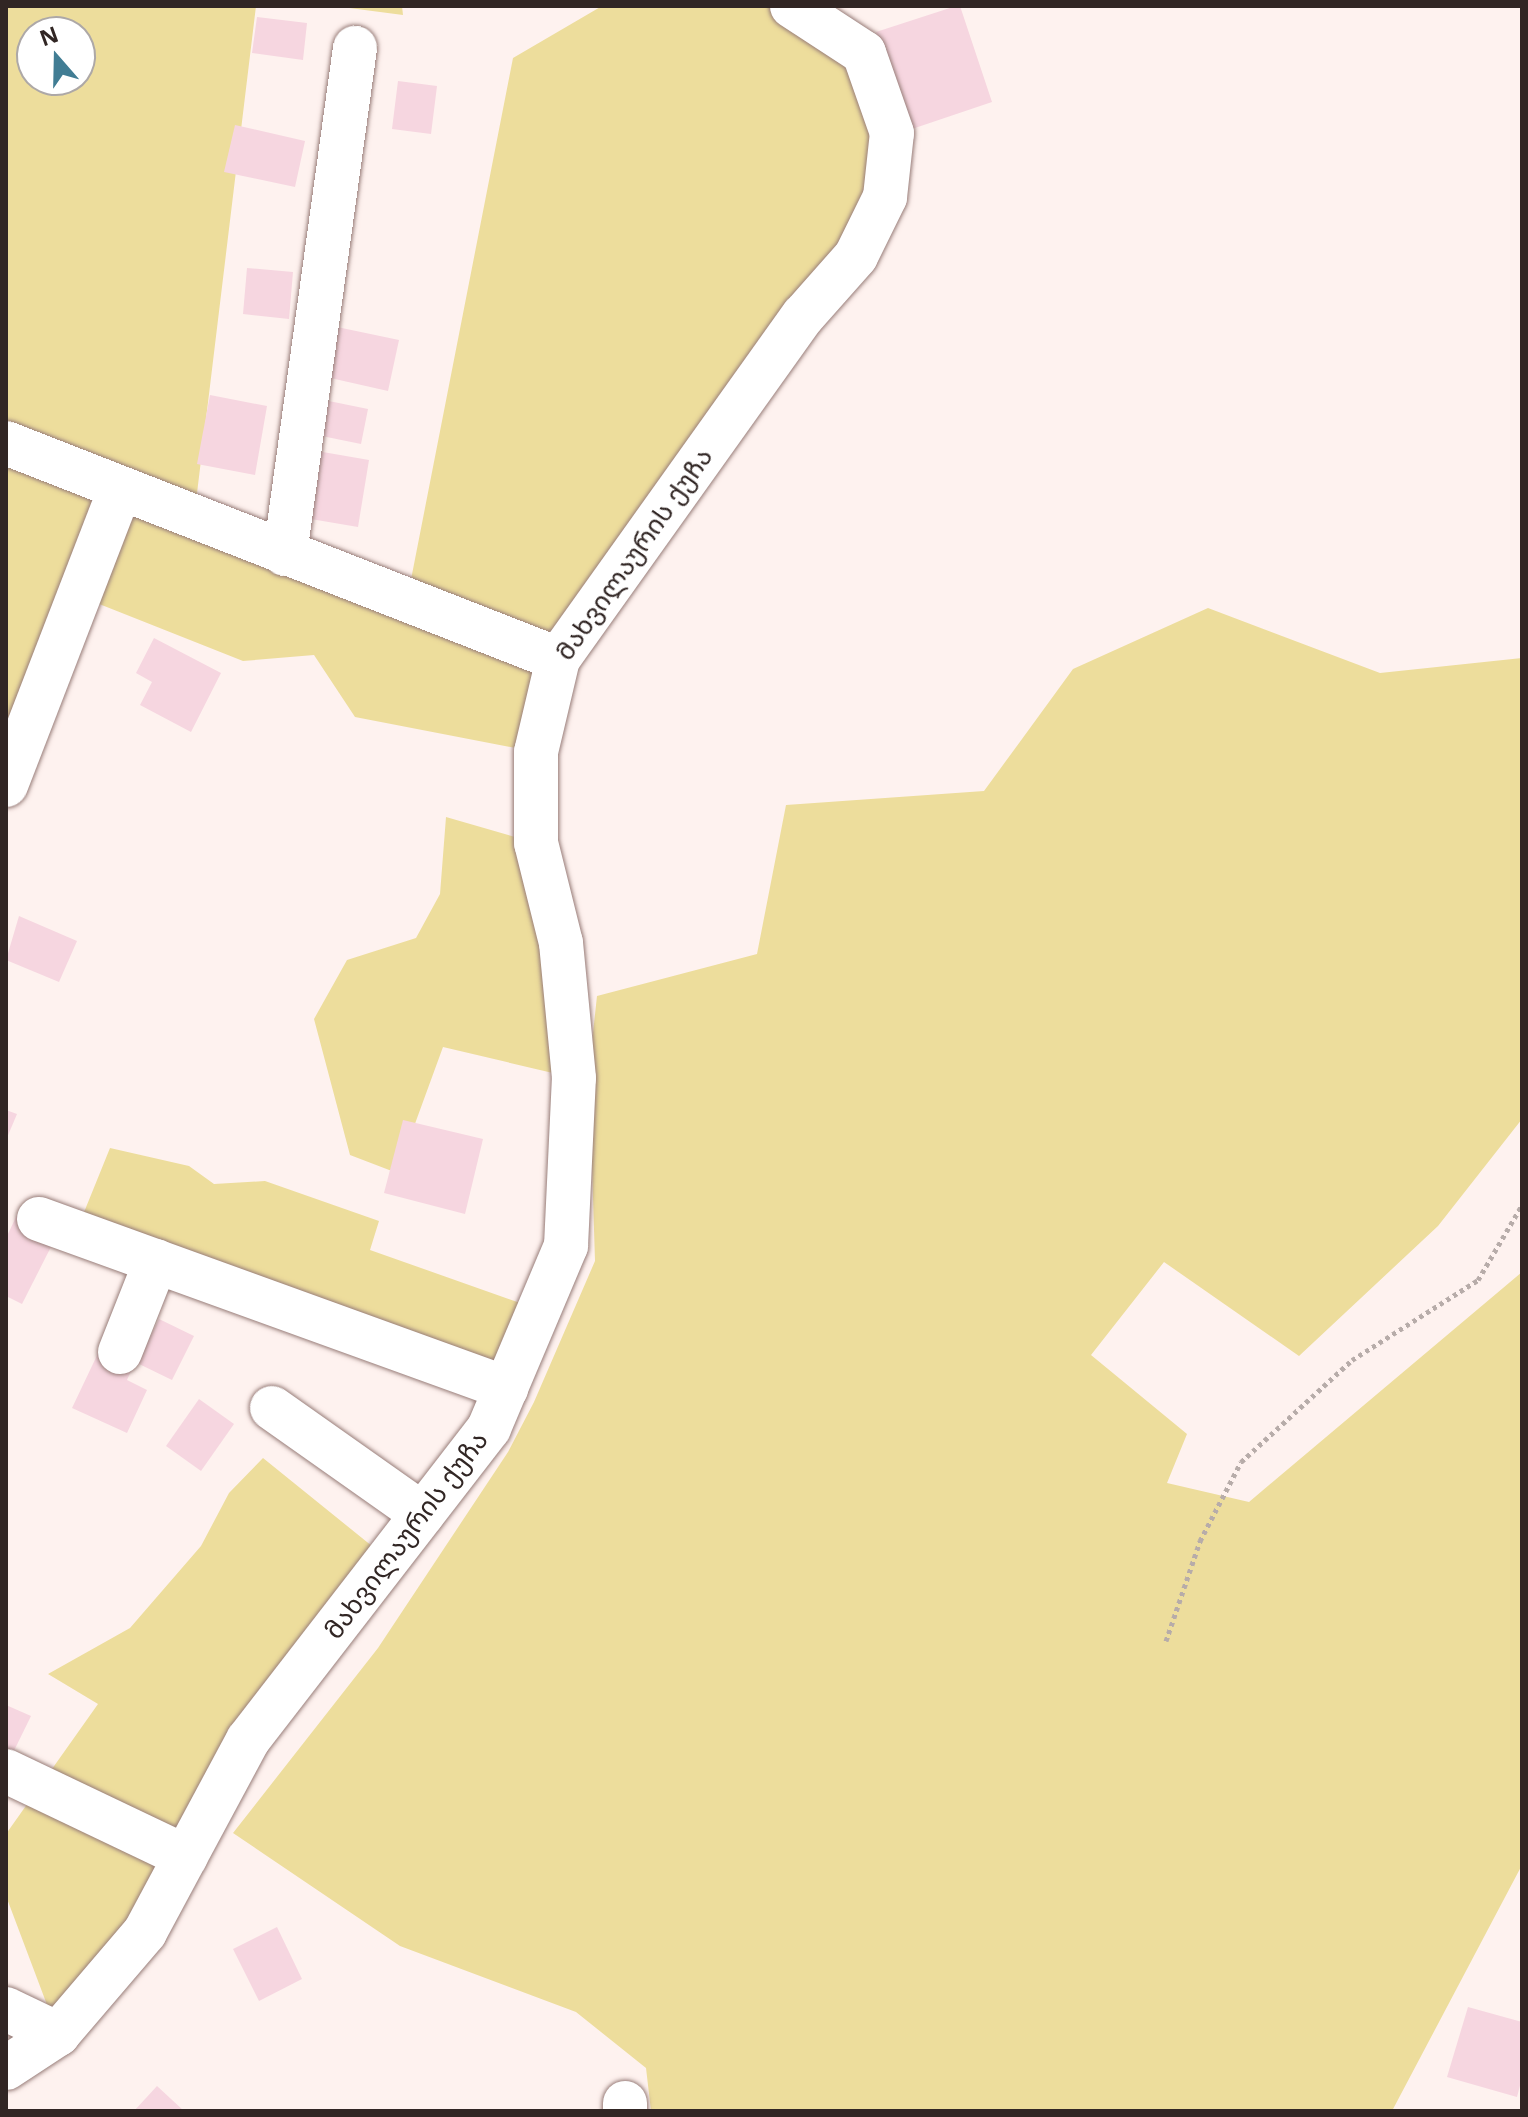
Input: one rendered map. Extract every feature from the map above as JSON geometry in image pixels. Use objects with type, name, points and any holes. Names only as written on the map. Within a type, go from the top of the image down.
[{"type":"street","name":"მახვილაურის ქუჩა","points":[[6,2068],[58,2034],[145,1932],[248,1740],[489,1428],[566,1246],[574,1078],[561,943],[536,843],[536,752],[558,659],[803,316],[856,256],[885,197],[892,133],[864,53],[792,6]]},
{"type":"street","points":[[285,554],[355,48]]},
{"type":"street","points":[[6,443],[558,659]]},
{"type":"street","points":[[6,785],[120,489]]},
{"type":"street","points":[[39,1219],[506,1388]]},
{"type":"street","points":[[120,1352],[156,1261]]},
{"type":"street","points":[[272,1408],[422,1514]]},
{"type":"street","points":[[6,1771],[186,1857]]},
{"type":"street","points":[[6,2009],[58,2034]]},
{"type":"path","points":[[1166,1641],[1200,1541],[1241,1462],[1352,1360],[1478,1280],[1522,1205]]},
{"type":"shaded area","points":[[6,6],[256,6],[194,518],[407,600],[513,58],[602,6],[792,6],[864,53],[885,197],[558,659],[536,752],[355,717],[314,655],[243,661],[79,596],[6,785]]},
{"type":"shaded area","points":[[334,6],[402,6],[403,15]]},
{"type":"shaded area","points":[[1208,608],[1380,673],[1522,658],[1522,1119],[1438,1226],[1299,1356],[1164,1262],[1091,1355],[1187,1434],[1167,1483],[1249,1502],[1522,1272],[1522,1865],[1392,2111],[651,2111],[646,2068],[576,2012],[400,1946],[233,1833],[378,1648],[508,1452],[534,1402],[595,1261],[589,1070],[597,996],[757,954],[786,805],[984,791],[1073,669]]},
{"type":"shaded area","points":[[446,817],[536,843],[574,1078],[443,1047],[397,1173],[350,1155],[314,1019],[347,960],[416,938],[440,894]]},
{"type":"shaded area","points":[[110,1148],[189,1166],[214,1184],[265,1181],[379,1221],[370,1250],[540,1310],[506,1388],[76,1232]]},
{"type":"shaded area","points":[[263,1458],[388,1559],[58,2034],[6,1896],[6,1834],[98,1704],[48,1674],[130,1628],[201,1546],[229,1493]]},
{"type":"building","points":[[960,6],[992,102],[909,130],[876,32]]},
{"type":"building","points":[[257,17],[307,23],[303,60],[252,53]]},
{"type":"building","points":[[398,81],[437,86],[431,134],[392,129]]},
{"type":"building","points":[[235,125],[305,141],[295,187],[224,172]]},
{"type":"building","points":[[247,268],[293,272],[289,319],[243,314]]},
{"type":"building","points":[[337,327],[399,340],[388,391],[326,377]]},
{"type":"building","points":[[210,395],[267,406],[255,475],[197,464]]},
{"type":"building","points":[[319,399],[368,409],[361,444],[312,434]]},
{"type":"building","points":[[317,451],[369,460],[358,527],[305,518]]},
{"type":"building","points":[[154,638],[221,673],[191,732],[140,705],[152,682],[136,673]]},
{"type":"building","points":[[19,916],[77,941],[59,982],[6,960]]},
{"type":"building","points":[[6,1110],[17,1114],[6,1140]]},
{"type":"building","points":[[403,1120],[483,1139],[465,1214],[384,1193]]},
{"type":"building","points":[[17,1215],[57,1235],[22,1304],[6,1296],[6,1238]]},
{"type":"building","points":[[159,1319],[194,1336],[172,1380],[137,1363]]},
{"type":"building","points":[[101,1347],[135,1362],[127,1380],[147,1390],[127,1433],[72,1408]]},
{"type":"building","points":[[199,1399],[234,1424],[201,1471],[166,1446]]},
{"type":"building","points":[[6,1705],[31,1716],[8,1763],[6,1762]]},
{"type":"building","points":[[277,1927],[302,1979],[259,2001],[233,1949]]},
{"type":"building","points":[[1468,2007],[1522,2022],[1522,2078],[1517,2097],[1447,2077]]},
{"type":"building","points":[[157,2086],[184,2111],[134,2111]]}]
